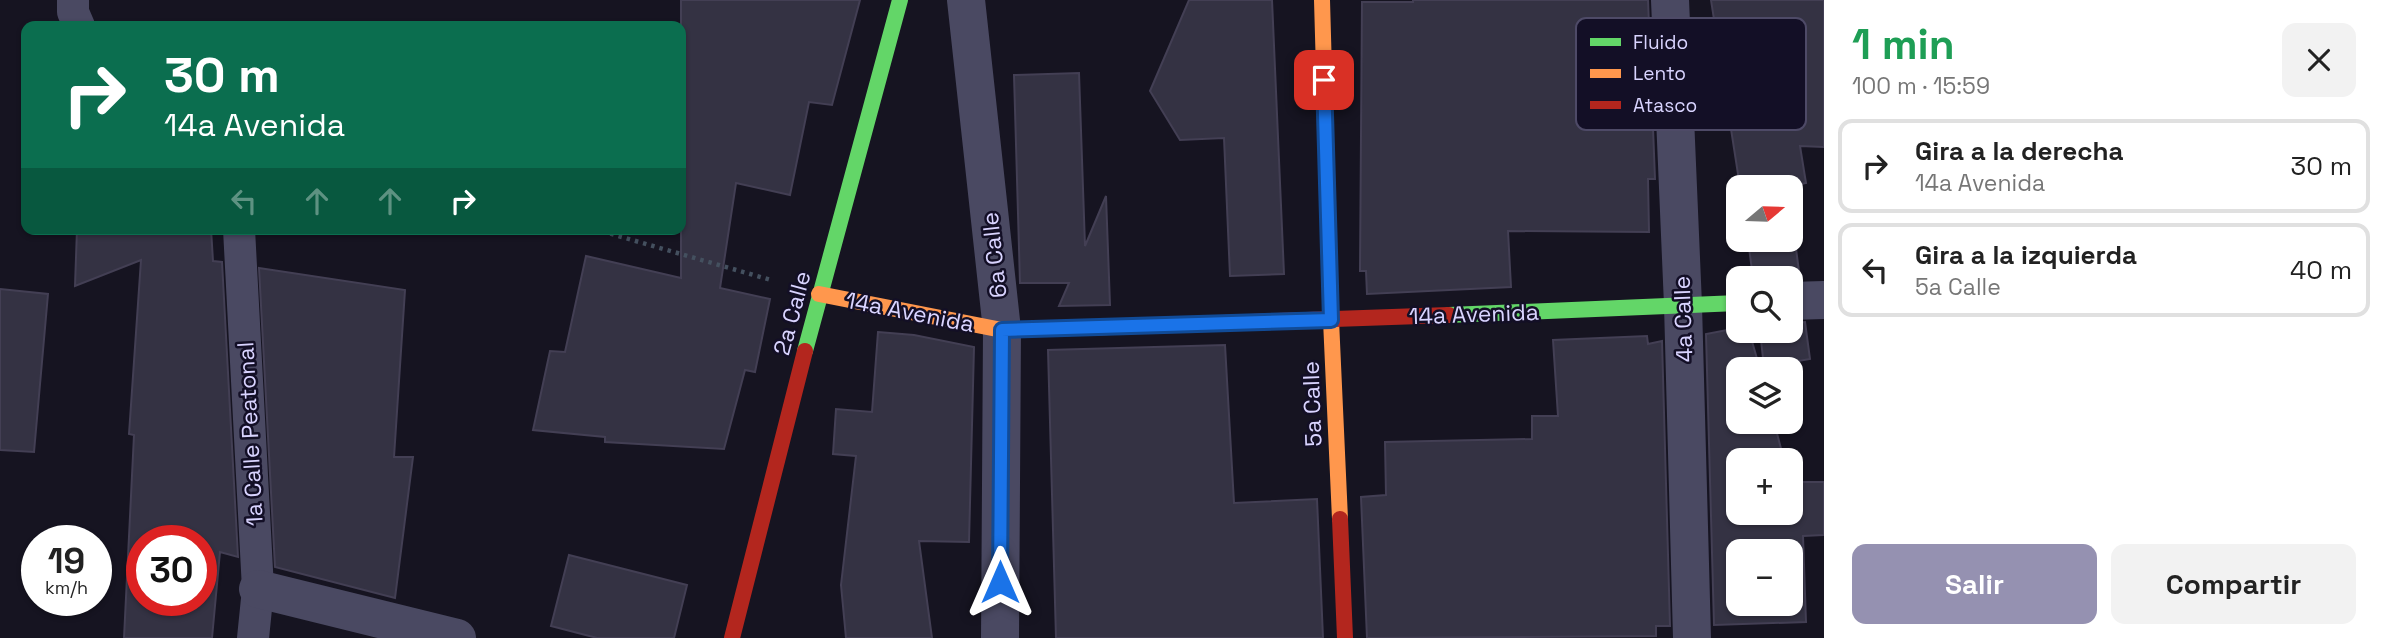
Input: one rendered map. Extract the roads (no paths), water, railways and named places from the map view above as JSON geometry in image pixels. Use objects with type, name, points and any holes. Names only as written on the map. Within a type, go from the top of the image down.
[{"type":"street","name":"2a Calle","points":[[732,638],[819,294],[900,0]]},
{"type":"street","name":"6a Calle","points":[[966,0],[1002,330],[1000,638]]},
{"type":"street","name":"5a Calle","points":[[1322,0],[1331,320],[1345,638]]},
{"type":"street","name":"4a Calle","points":[[1670,0],[1671,18]]},
{"type":"street","name":"4a Calle","points":[[1676,130],[1692,638]]},
{"type":"street","name":"14a Avenida","points":[[819,294],[1002,330],[1726,303]]},
{"type":"street","points":[[1803,301],[1824,300]]},
{"type":"street","points":[[258,589],[457,638]]},
{"type":"lane","points":[[73,0],[73,12],[77,21]]},
{"type":"lane","name":"1a Calle Peatonal","points":[[239,235],[258,589],[253,638]]}]
